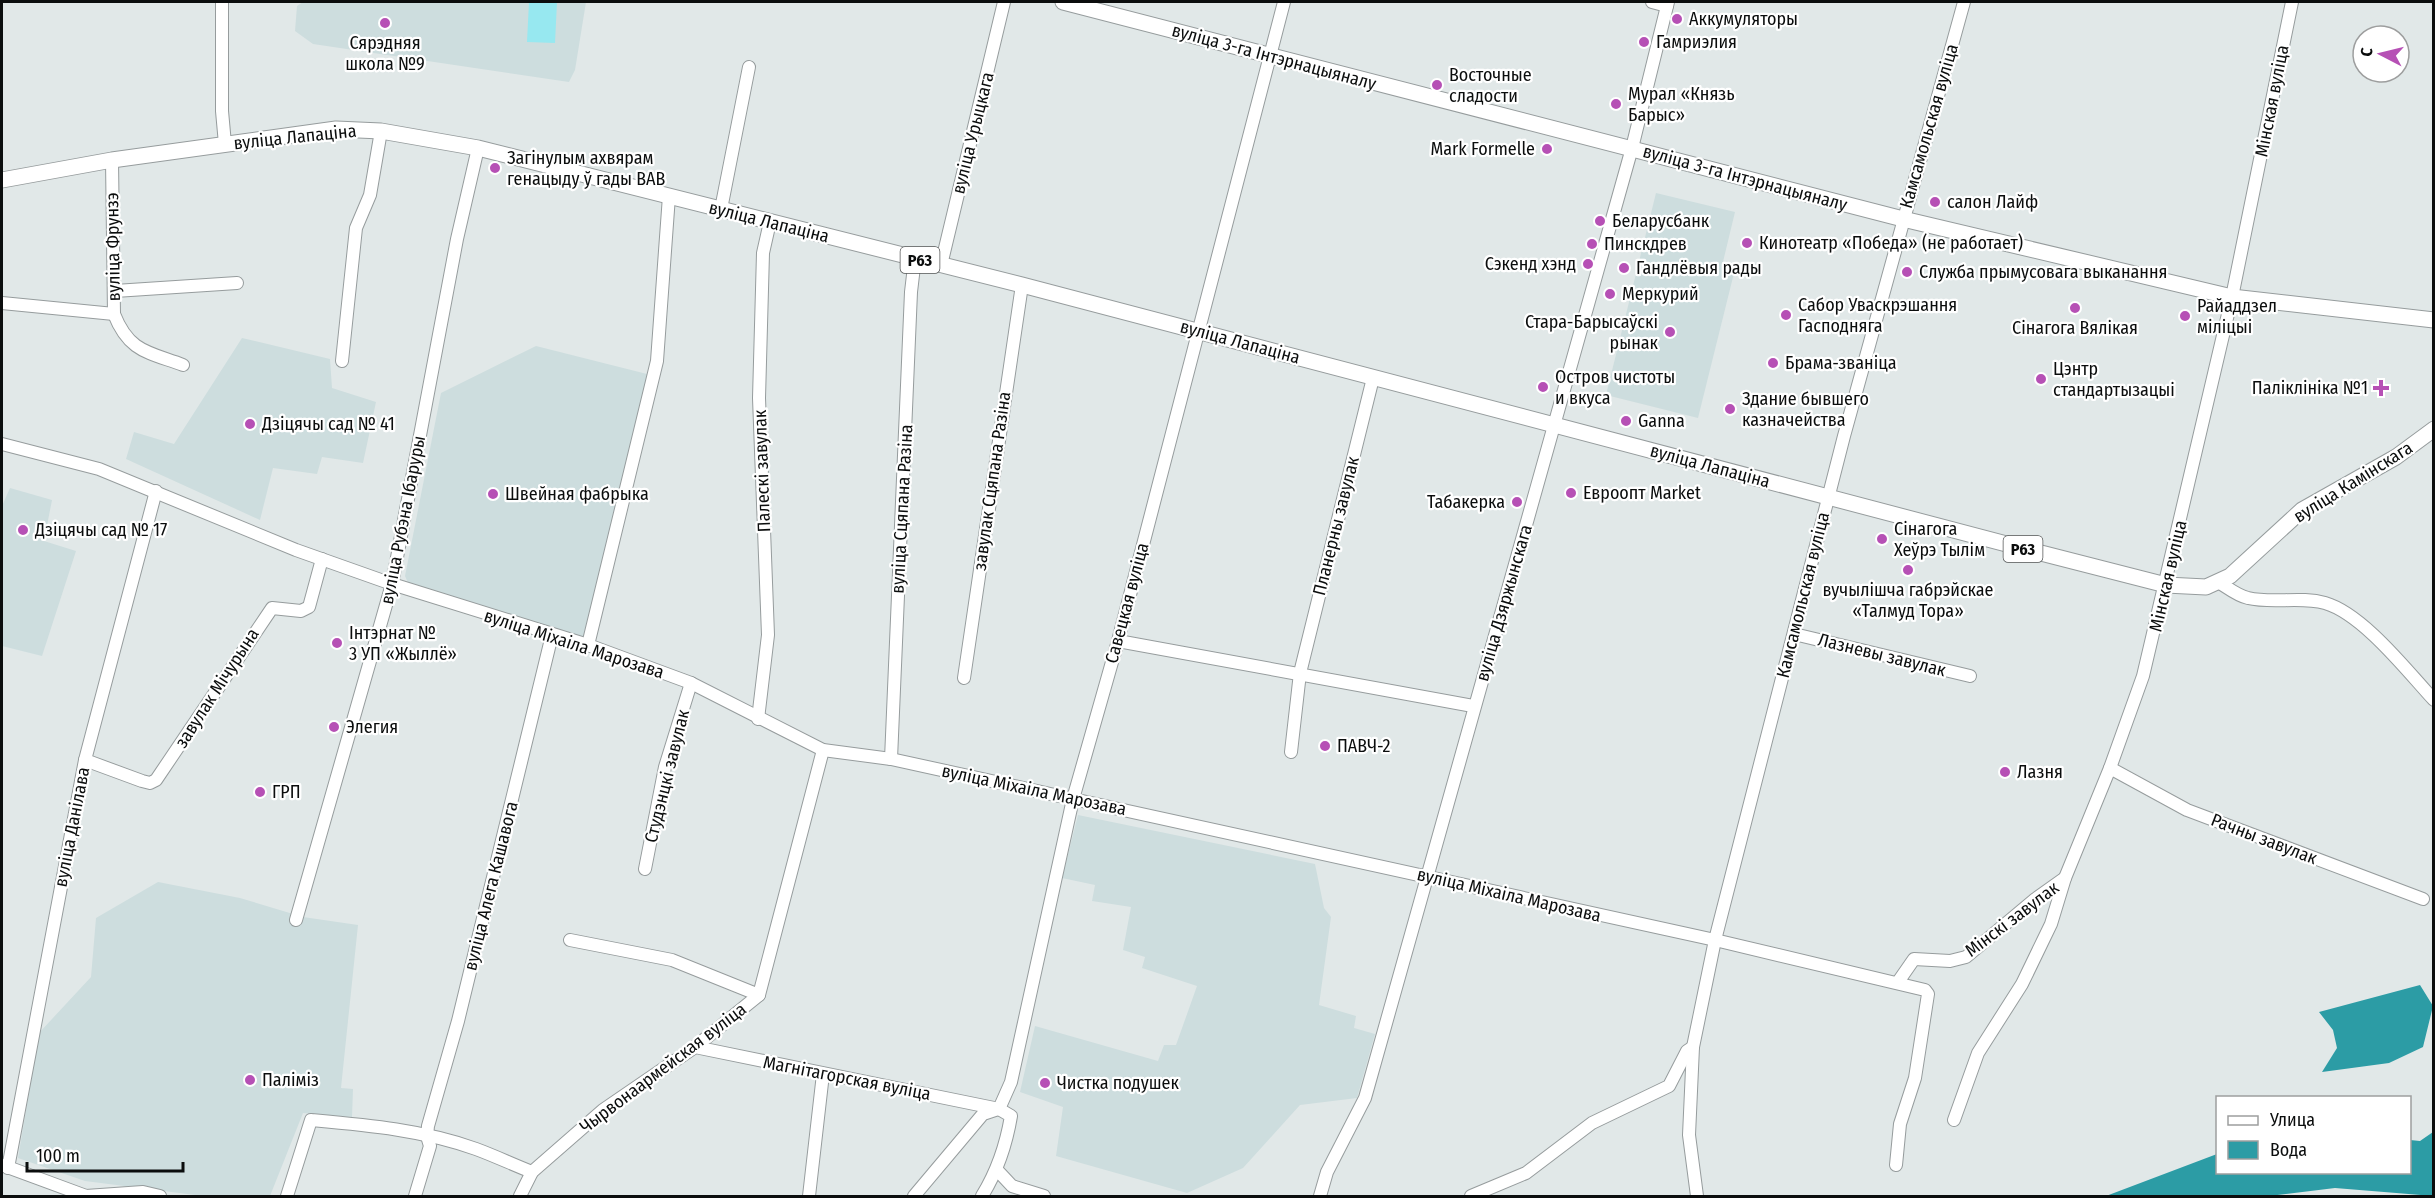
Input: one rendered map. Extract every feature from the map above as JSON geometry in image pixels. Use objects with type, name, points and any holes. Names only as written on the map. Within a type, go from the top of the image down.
[{"type":"main road","name":"вуліца 3-га Інтэрнацыяналу","points":[[1063,2],[1903,219],[2232,297],[2433,320]]},
{"type":"main road","name":"вуліца Лапаціна","points":[[2,180],[112,160],[336,129],[381,131],[478,148],[1022,285],[2166,585],[2190,588],[2220,583]]},
{"type":"main road","name":"вуліца Камінскага","points":[[2220,583],[2302,510],[2396,457],[2433,429]]},
{"type":"street","points":[[222,2],[222,111],[225,144]]},
{"type":"street","name":"вуліца Урыцкага","points":[[941,265],[1004,2]]},
{"type":"street","name":"Савецкая вуліца","points":[[999,1109],[1011,1082],[1073,799],[1118,640],[1284,2]]},
{"type":"street","points":[[1652,2],[1667,4]]},
{"type":"street","name":"Камсамольская вуліца","points":[[1697,1197],[1689,1135],[1693,1047],[1715,940],[1828,498],[1964,2]]},
{"type":"street","name":"Мінская вуліца","points":[[1954,1120],[1978,1053],[2022,984],[2051,924],[2065,878],[2110,768],[2143,676],[2232,297],[2292,2]]},
{"type":"street","name":"вуліца Дзяржынскага","points":[[1320,1197],[1327,1172],[1365,1098],[1473,706],[1555,426],[1632,148],[1667,4]]},
{"type":"street","points":[[721,209],[749,67]]},
{"type":"street","points":[[342,360],[356,228],[370,195],[381,131]]},
{"type":"street","name":"вуліца Рубэна Ібаруры","points":[[296,920],[392,584],[457,239],[478,148]]},
{"type":"street","name":"вуліца Фрунзэ","points":[[112,160],[114,314],[122,334],[135,347],[183,365]]},
{"type":"street","points":[[588,645],[657,360],[669,196]]},
{"type":"street","name":"Палескі завулак","points":[[758,719],[768,635],[759,398],[763,253],[770,222]]},
{"type":"street","name":"вуліца Сцяпана Разіна","points":[[891,759],[911,292],[915,258]]},
{"type":"street","points":[[115,291],[237,283]]},
{"type":"street","name":"завулак Сцяпана Разіна","points":[[964,678],[1022,285]]},
{"type":"street","points":[[2,303],[114,314]]},
{"type":"street","name":"Планерны завулак","points":[[1291,752],[1300,673],[1373,378]]},
{"type":"street","name":"вуліца Міхаіла Марозава","points":[[2,444],[99,469],[322,559],[392,584],[588,645],[691,683],[758,719],[824,750],[891,759],[1715,940],[1925,990],[1928,994],[1915,1078],[1900,1124],[1896,1165]]},
{"type":"street","name":"вуліца Данілава","points":[[4,1166],[85,760],[156,491]]},
{"type":"street","name":"завулак Мічурына","points":[[85,760],[142,781],[150,783],[156,780],[272,608],[301,611],[309,607],[322,559]]},
{"type":"street","points":[[2220,583],[2246,598],[2310,600],[2327,604],[2343,612],[2384,644],[2433,700]]},
{"type":"street","name":"Лазневы завулак","points":[[1794,634],[1971,676]]},
{"type":"street","name":"вуліца Алега Кашавога","points":[[415,1197],[430,1146],[427,1136],[458,1021],[552,635]]},
{"type":"street","points":[[1118,640],[1473,706]]},
{"type":"street","name":"Студэнцкі завулак","points":[[645,869],[665,767],[691,683]]},
{"type":"street","name":"Чырвонаармейская вуліца","points":[[520,1197],[532,1172],[603,1110],[695,1047],[759,995],[824,750]]},
{"type":"street","name":"Рачны завулак","points":[[2110,768],[2187,810],[2423,899]]},
{"type":"street","name":"Мінскі завулак","points":[[1898,982],[1914,959],[1950,961],[1966,957],[2034,900],[2065,878]]},
{"type":"street","points":[[570,940],[672,960],[759,995]]},
{"type":"street","name":"Магнітагорская вуліца","points":[[695,1047],[999,1109]]},
{"type":"street","points":[[1471,1197],[1526,1173],[1592,1123],[1669,1086],[1687,1051],[1693,1047]]},
{"type":"street","points":[[809,1197],[822,1074]]},
{"type":"street","points":[[914,1197],[983,1114],[999,1109],[1011,1116],[1007,1144],[997,1170],[982,1197]]},
{"type":"street","points":[[287,1197],[311,1120],[366,1125],[427,1136],[475,1148],[532,1172]]},
{"type":"street","points":[[4,1166],[86,1196],[128,1196],[143,1192],[160,1197]]},
{"type":"street","points":[[997,1170],[1012,1186],[1044,1197]]},
{"type":"shaded area","points":[[303,2],[586,2],[575,70],[569,82],[313,44],[295,31],[297,6]]},
{"type":"shaded area","points":[[529,2],[557,2],[555,43],[527,42]]},
{"type":"shaded area","name":"Стара-Барысаўскі рынак","points":[[1656,193],[1735,212],[1722,266],[1735,269],[1698,418],[1606,395]]},
{"type":"shaded area","points":[[242,338],[330,359],[332,388],[376,402],[363,463],[322,457],[317,474],[273,468],[260,520],[126,459],[134,432],[174,444]]},
{"type":"shaded area","points":[[536,346],[647,374],[648,391],[585,638],[409,585],[405,576],[441,393]]},
{"type":"shaded area","points":[[10,488],[52,500],[44,541],[76,551],[42,656],[2,646],[2,506]]},
{"type":"shaded area","points":[[1078,815],[1315,864],[1324,908],[1331,917],[1319,1005],[1356,1016],[1354,1028],[1375,1034],[1357,1098],[1300,1105],[1243,1168],[1187,1193],[1056,1156],[1063,1107],[1020,1092],[1035,1026],[1158,1061],[1164,1045],[1176,1045],[1197,986],[1142,968],[1145,957],[1123,950],[1131,907],[1092,901],[1095,885],[1062,878]]},
{"type":"shaded area","points":[[158,882],[240,898],[303,917],[358,925],[341,1088],[353,1089],[352,1117],[303,1113],[270,1196],[203,1196],[85,1181],[18,1158],[39,1033],[91,977],[96,918]]},
{"type":"water","points":[[2420,985],[2433,1006],[2423,1047],[2389,1063],[2322,1072],[2337,1048],[2333,1030],[2319,1012]]},
{"type":"water","points":[[2433,1132],[2433,1196],[2335,1188],[2269,1196],[2106,1196],[2216,1154],[2216,1174],[2411,1174],[2411,1140],[2420,1141]]},
{"type":"place","name":"Аккумуляторы","points":[[1677,19]]},
{"type":"place","name":"Сярэдняя школа №9","points":[[385,23]]},
{"type":"place","name":"Гамриэлия","points":[[1644,42]]},
{"type":"place","name":"Восточные сладости","points":[[1437,85]]},
{"type":"place","name":"Мурал «Князь Барыс»","points":[[1616,104]]},
{"type":"place","name":"Mark Formelle","points":[[1547,149]]},
{"type":"place","name":"Загінулым ахвярам генацыду ў гады ВАВ","points":[[495,168]]},
{"type":"place","name":"салон Лайф","points":[[1935,202]]},
{"type":"place","name":"Беларусбанк","points":[[1600,221]]},
{"type":"place","name":"Кинотеатр «Победа» (не работает)","points":[[1747,243]]},
{"type":"place","name":"Пинскдрев","points":[[1592,244]]},
{"type":"place","name":"Сэкенд хэнд","points":[[1588,264]]},
{"type":"place","name":"Гандлёвыя рады","points":[[1624,268]]},
{"type":"place","name":"Служба прымусовага выканання","points":[[1907,272]]},
{"type":"place","name":"Меркурий","points":[[1610,294]]},
{"type":"place","name":"Сінагога Вялікая","points":[[2075,308]]},
{"type":"place","name":"Сабор Уваскрэшання Гасподняга","points":[[1786,315]]},
{"type":"place","name":"Райаддзел міліцыі","points":[[2185,316]]},
{"type":"place","name":"Стара-Барысаўскі рынак","points":[[1670,332]]},
{"type":"place","name":"Брама-званіца","points":[[1773,363]]},
{"type":"place","name":"Цэнтр стандартызацыі","points":[[2041,379]]},
{"type":"place","name":"Остров чистоты и вкуса","points":[[1543,387]]},
{"type":"place","name":"Паліклініка №1","points":[[2381,388]]},
{"type":"place","name":"Здание бывшего казначейства","points":[[1730,409]]},
{"type":"place","name":"Ganna","points":[[1626,421]]},
{"type":"place","name":"Дзіцячы сад № 41","points":[[250,424]]},
{"type":"place","name":"Евроопт Market","points":[[1571,493]]},
{"type":"place","name":"Швейная фабрыка","points":[[493,494]]},
{"type":"place","name":"Табакерка","points":[[1517,502]]},
{"type":"place","name":"Дзіцячы сад № 17","points":[[23,530]]},
{"type":"place","name":"Сінагога Хеўрэ Тылім","points":[[1882,539]]},
{"type":"place","name":"вучылішча габрэйскае «Талмуд Тора»","points":[[1908,570]]},
{"type":"place","name":"Інтэрнат № 3 УП «Жыллё»","points":[[337,643]]},
{"type":"place","name":"Элегия","points":[[334,727]]},
{"type":"place","name":"ПАВЧ-2","points":[[1325,746]]},
{"type":"place","name":"Лазня","points":[[2005,772]]},
{"type":"place","name":"ГРП","points":[[260,792]]},
{"type":"place","name":"Паліміз","points":[[250,1080]]},
{"type":"place","name":"Чистка подушек","points":[[1045,1083]]}]
